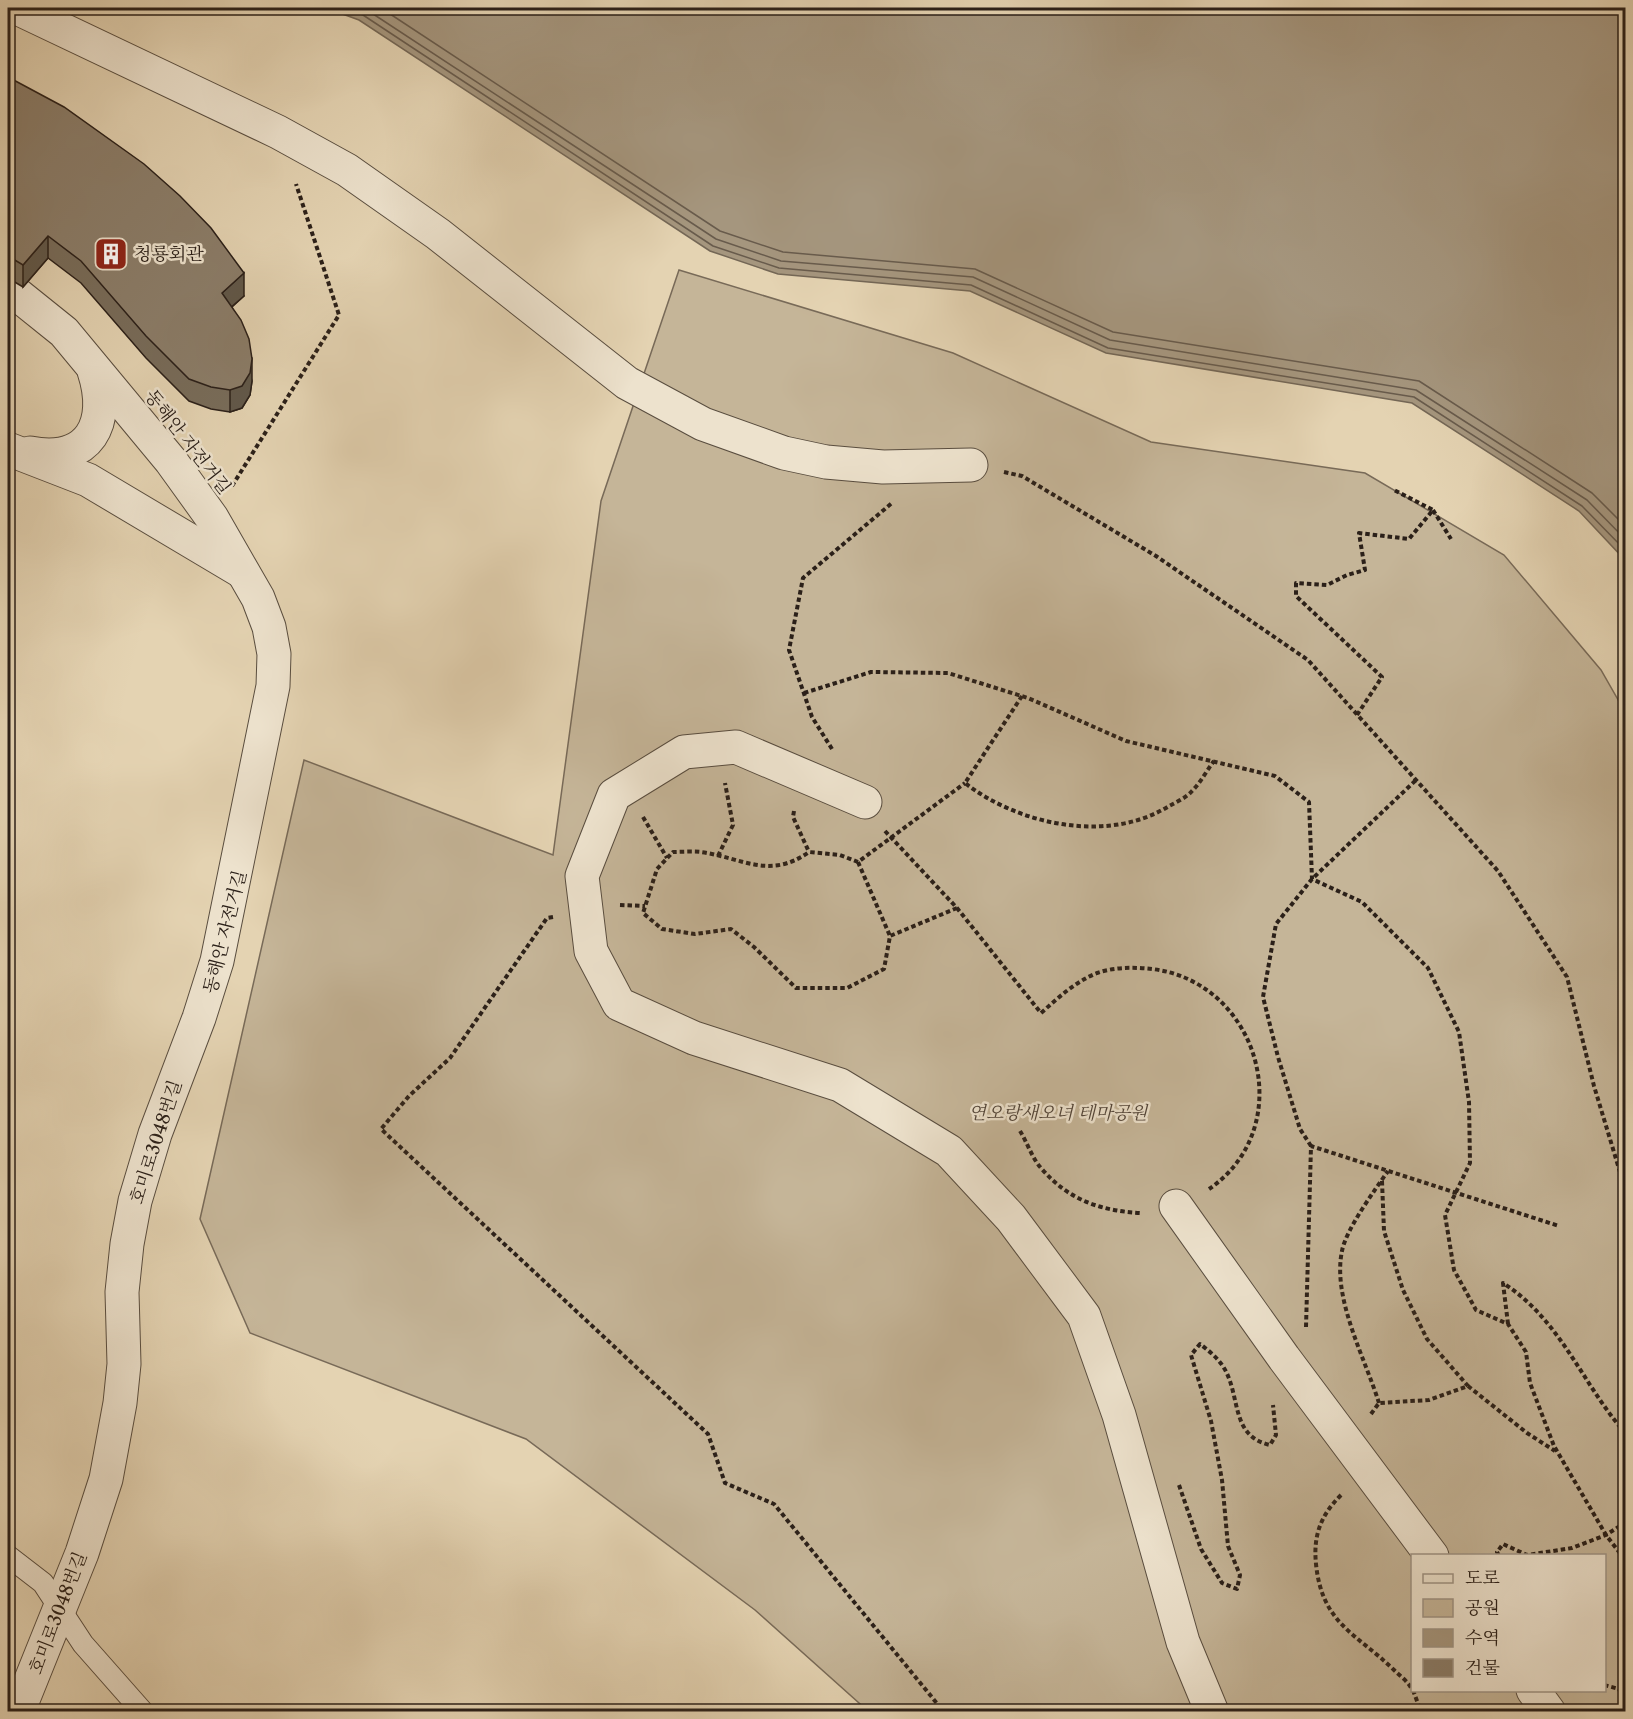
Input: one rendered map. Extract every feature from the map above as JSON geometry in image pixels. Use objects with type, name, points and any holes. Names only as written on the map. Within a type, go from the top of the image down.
[{"type":"street","points":[[17,8],[278,132],[347,170],[392,200],[627,383],[703,424],[784,453],[826,462],[883,467],[971,465]]},
{"type":"street","name":"호미로3048번길","points":[[8,287],[64,332],[171,462],[212,518],[258,598],[269,627],[274,654],[273,686],[217,961],[199,1018],[155,1134],[135,1200],[122,1292],[124,1364],[106,1479],[61,1608],[18,1712]]},
{"type":"street","points":[[8,449],[39,455],[59,454],[73,450],[88,440],[97,427],[102,411],[101,391],[93,366]]},
{"type":"street","points":[[8,449],[97,485],[243,572]]},
{"type":"street","points":[[865,802],[736,747],[684,752],[614,795],[582,876],[591,951],[619,1004],[694,1038],[840,1085],[949,1151],[1011,1218],[1084,1316],[1119,1415],[1184,1642],[1212,1712]]},
{"type":"street","points":[[1176,1206],[1284,1358],[1431,1554]]},
{"type":"street","points":[[1534,1692],[1549,1712]]},
{"type":"lane","points":[[8,1556],[43,1583],[83,1644],[143,1712]]},
{"type":"path","points":[[212,518],[339,315],[278,132]]},
{"type":"path","points":[[971,465],[1022,476],[1156,556],[1308,660],[1498,871],[1567,977],[1594,1086],[1626,1192]]},
{"type":"path","points":[[1394,490],[1433,510],[1451,539]]},
{"type":"path","points":[[836,755],[812,717],[789,650],[803,578],[896,500]]},
{"type":"path","points":[[1357,715],[1382,677],[1296,596],[1296,583],[1327,585],[1347,574],[1365,570],[1359,533],[1409,539],[1433,510]]},
{"type":"path","points":[[804,693],[871,672],[948,673],[1022,696],[1126,741],[1275,776],[1309,802],[1312,879]]},
{"type":"path","points":[[858,862],[964,783],[1022,696]]},
{"type":"path","points":[[718,749],[733,825],[718,856]]},
{"type":"path","points":[[964,783],[1005,808],[1052,823],[1111,826],[1154,815],[1191,792],[1214,760]]},
{"type":"path","points":[[1306,1329],[1311,1146],[1297,1119],[1263,997],[1276,924],[1312,879],[1416,780]]},
{"type":"path","points":[[626,789],[667,858]]},
{"type":"path","points":[[865,802],[890,837],[957,908],[1041,1012],[1067,989],[1099,973],[1133,967],[1168,971],[1200,985],[1228,1007],[1247,1036],[1258,1070],[1260,1105],[1248,1145],[1224,1179],[1190,1202],[1150,1214],[1109,1211],[1071,1195],[1040,1167],[1020,1131]]},
{"type":"path","points":[[673,852],[700,852],[772,867],[792,863],[809,852],[840,855],[858,862],[890,936],[884,969],[847,988],[795,987],[754,947],[731,929],[695,934],[662,928],[643,913],[657,869],[667,858],[673,852]]},
{"type":"path","points":[[1312,879],[1362,902],[1428,968],[1459,1032],[1469,1102],[1470,1163],[1445,1215],[1454,1270],[1476,1310],[1508,1324]]},
{"type":"path","points":[[645,906],[623,905],[547,918],[450,1058],[409,1096],[381,1129],[708,1434],[725,1483],[774,1504],[944,1712]]},
{"type":"path","points":[[890,936],[957,908]]},
{"type":"path","points":[[1311,1146],[1559,1226]]},
{"type":"path","points":[[1388,1170],[1342,1251],[1342,1299],[1379,1403],[1358,1456],[1334,1502],[1318,1524],[1314,1552],[1318,1587],[1334,1618],[1360,1644],[1382,1659],[1411,1688]]},
{"type":"path","points":[[1382,1180],[1384,1231],[1402,1290],[1427,1339],[1468,1386],[1527,1433],[1557,1452]]},
{"type":"path","points":[[1626,1434],[1606,1411],[1552,1324],[1503,1283],[1508,1324],[1526,1352],[1530,1383],[1557,1452],[1606,1535],[1626,1561]]},
{"type":"path","points":[[1178,1482],[1201,1549],[1222,1583],[1237,1589],[1240,1575],[1228,1546],[1222,1480],[1211,1420],[1191,1355],[1200,1344],[1213,1355],[1224,1368],[1242,1426],[1257,1442],[1270,1445],[1275,1435],[1274,1385],[1284,1358]]},
{"type":"path","points":[[1379,1403],[1429,1400],[1468,1386]]},
{"type":"path","points":[[1533,1554],[1572,1548],[1606,1535],[1626,1522]]},
{"type":"path","points":[[1498,1554],[1503,1544],[1525,1554]]},
{"type":"path","points":[[1606,1685],[1619,1689],[1626,1705]]},
{"type":"path","points":[[1414,1692],[1421,1712]]},
{"type":"green space","name":"연오랑새오녀 테마공원","points":[[679,270],[953,353],[1151,442],[1365,473],[1504,555],[1601,670],[1625,712],[1625,1711],[868,1711],[755,1610],[526,1439],[250,1333],[200,1219],[304,760],[553,855],[601,501]]},
{"type":"water","points":[[326,8],[1625,8],[1625,560],[1579,511],[1412,403],[1106,353],[970,291],[778,274],[710,251],[359,20]]},
{"type":"building","name":"청룡회관","points":[[8,77],[64,107],[144,164],[211,228],[244,273],[222,293],[241,320],[249,339],[252,359],[250,373],[242,386],[230,390],[211,387],[189,379],[146,336],[81,261],[48,236],[23,265],[8,256]]},
{"type":"place","name":"청룡회관","points":[[111,254]]}]
